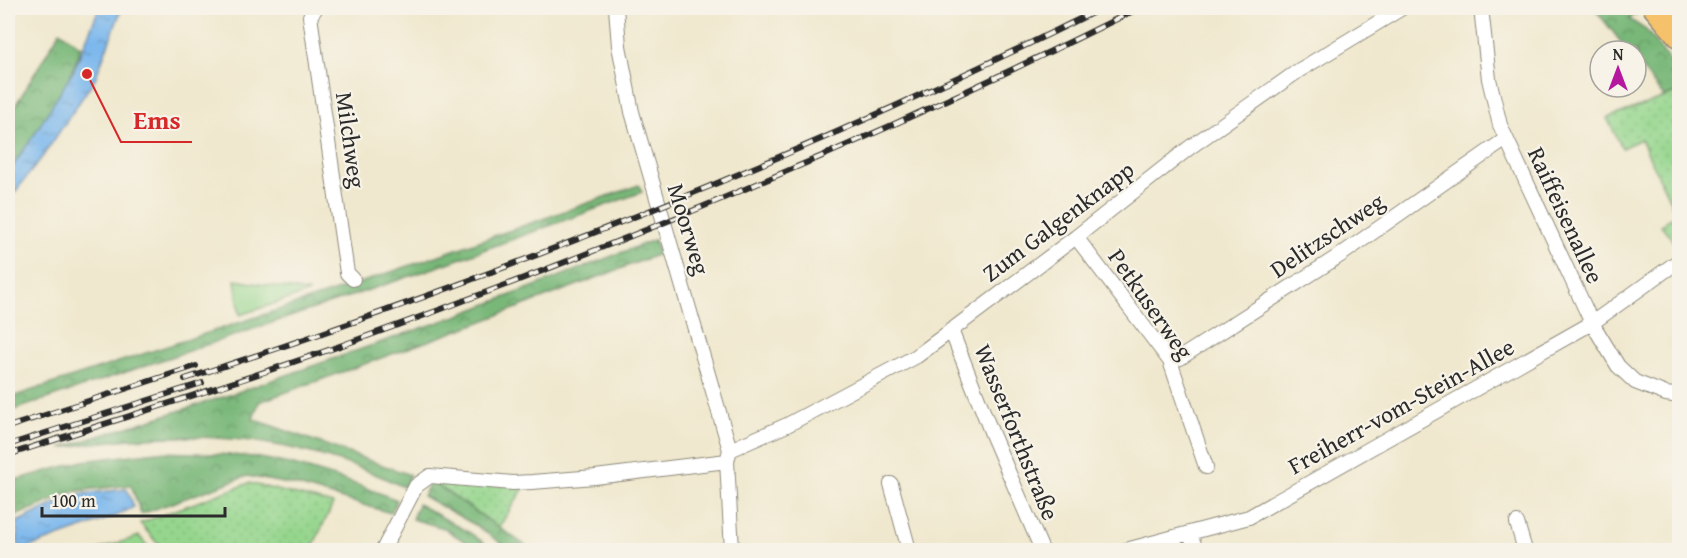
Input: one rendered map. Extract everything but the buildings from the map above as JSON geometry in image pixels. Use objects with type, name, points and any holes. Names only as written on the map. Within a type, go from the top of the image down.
[{"type":"highway","points":[[1656,8],[1680,36]]},
{"type":"street","name":"Milchweg","points":[[316,8],[310,16],[347,273],[353,279]]},
{"type":"street","name":"Moorweg","points":[[616,8],[619,46],[632,112],[728,456],[732,550]]},
{"type":"street","name":"Zum Galgenknapp","points":[[728,456],[917,356],[1076,237],[1189,148],[1298,70],[1402,8]]},
{"type":"street","name":"Raiffeisenallee","points":[[1480,8],[1489,79],[1500,125],[1592,322],[1618,366],[1635,382],[1666,394],[1680,396]]},
{"type":"street","name":"Delitzschweg","points":[[1170,361],[1180,358],[1342,254],[1506,139]]},
{"type":"street","name":"Petkuserweg","points":[[1076,237],[1170,361],[1206,467]]},
{"type":"street","name":"Freiherr-vom-Stein-Allee","points":[[1126,550],[1249,517],[1592,322],[1680,260]]},
{"type":"street","name":"Wasserforthstraße","points":[[951,330],[992,434],[1042,550]]},
{"type":"street","points":[[383,550],[416,486],[430,476],[513,483],[532,482],[595,477],[728,456]]},
{"type":"street","points":[[891,483],[909,550]]},
{"type":"street","points":[[1517,523],[1525,550]]},
{"type":"street","points":[[1190,534],[1196,550]]},
{"type":"green space","points":[[1594,8],[1638,8],[1640,11],[1629,19],[1646,30],[1679,73],[1679,92],[1664,97],[1648,76],[1648,39],[1619,39]]},
{"type":"green space","points":[[60,31],[81,47],[75,64],[59,97],[8,173],[8,118]]},
{"type":"green space","points":[[1679,92],[1680,248],[1661,225],[1676,214],[1641,139],[1622,148],[1607,118]]},
{"type":"green space","points":[[639,185],[642,192],[437,267],[8,412],[8,398],[354,285]]},
{"type":"green space","points":[[654,240],[659,254],[467,327],[259,402],[253,419],[410,475],[404,487],[362,469],[320,455],[278,445],[236,439],[150,438],[106,441],[61,448],[229,395],[459,315]]},
{"type":"green space","points":[[235,280],[309,292],[240,315]]},
{"type":"green space","points":[[157,452],[234,455],[278,461],[330,475],[397,500],[391,513],[298,486],[247,476],[141,514],[131,485],[76,491],[8,519],[8,482],[83,461]]},
{"type":"green space","points":[[431,481],[525,486],[499,527]]},
{"type":"green space","points":[[431,481],[532,550],[511,550],[475,525],[423,496]]},
{"type":"green space","points":[[249,483],[333,504],[311,550],[163,550],[140,523]]},
{"type":"green space","points":[[418,504],[470,533],[494,550],[478,550],[444,528],[412,519]]},
{"type":"green space","points":[[139,536],[151,550],[98,550]]},
{"type":"water","points":[[99,8],[122,8],[95,79],[43,156],[8,201],[8,173],[74,70]]},
{"type":"water","points":[[127,489],[134,507],[116,516],[24,549],[18,544],[17,522],[65,499],[82,494]]},
{"type":"railway","points":[[185,379],[419,299],[651,210],[878,114],[1102,8]]},
{"type":"railway","points":[[8,455],[308,357],[452,305],[651,228],[946,101],[1139,8]]},
{"type":"railway","points":[[8,427],[196,366]]},
{"type":"railway","points":[[8,445],[202,383]]},
{"type":"place","name":"Ems","points":[[87,74]]}]
